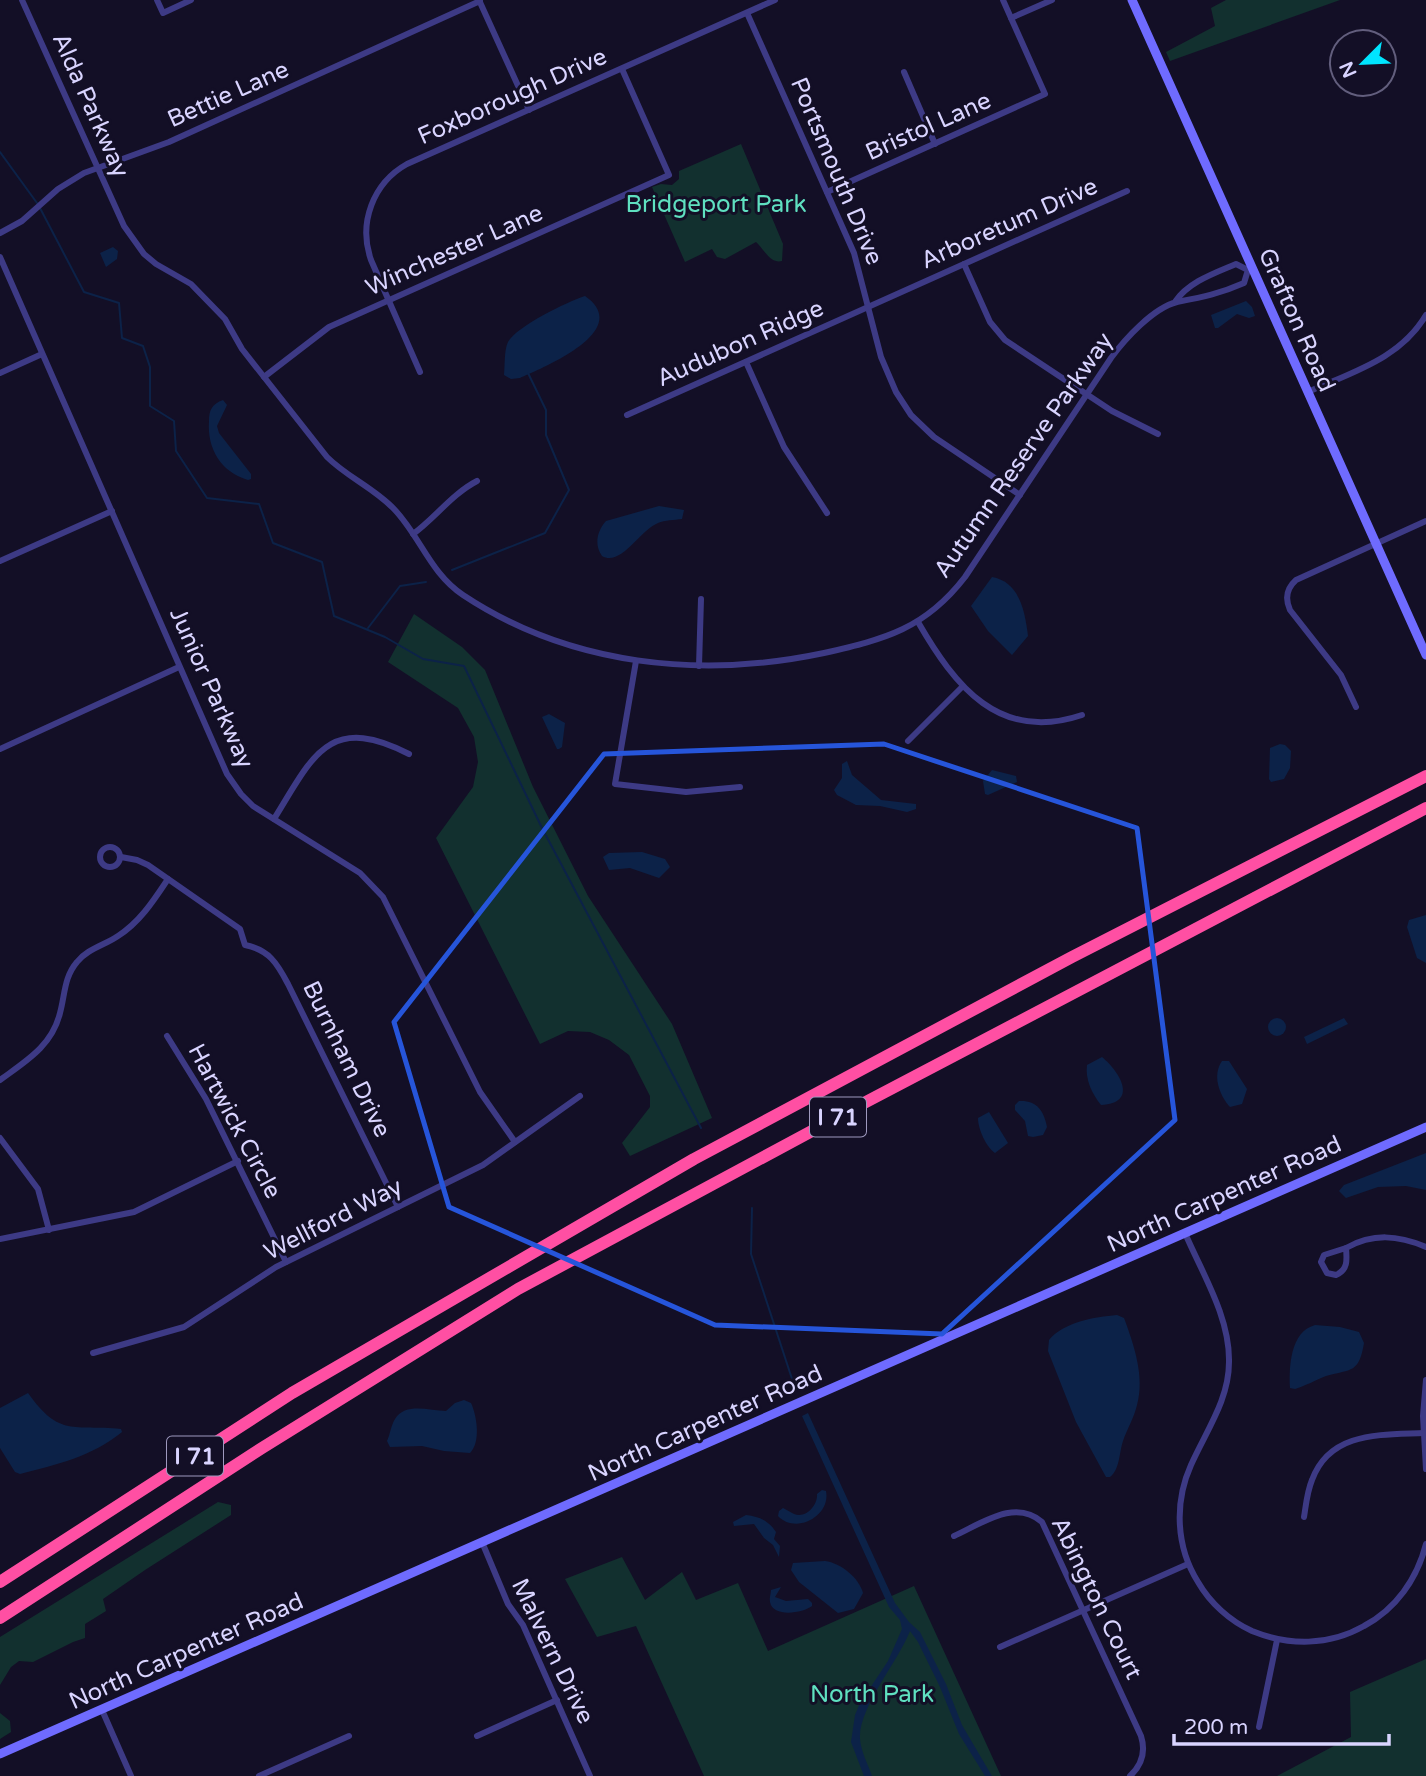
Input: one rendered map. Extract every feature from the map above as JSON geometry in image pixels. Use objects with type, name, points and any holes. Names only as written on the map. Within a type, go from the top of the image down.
[{"type":"highway","name":"I 71","points":[[0,1582],[292,1394],[694,1159],[1072,957],[1426,776]]},
{"type":"highway","name":"I 71","points":[[0,1618],[273,1441],[518,1289],[840,1116],[1426,808]]},
{"type":"street","name":"Alda Parkway","points":[[22,0],[124,226]]},
{"type":"street","points":[[157,0],[163,13],[191,0]]},
{"type":"street","name":"Foxborough Drive","points":[[421,372],[369,255],[365,233],[372,203],[386,181],[407,164],[775,0]]},
{"type":"street","points":[[1003,0],[1012,18],[1052,0]]},
{"type":"street","name":"Grafton Road","points":[[1132,0],[1250,269],[1426,655]]},
{"type":"street","name":"Bettie Lane","points":[[0,233],[22,221],[70,180],[169,142],[479,1]]},
{"type":"street","points":[[479,1],[529,110]]},
{"type":"street","name":"Portsmouth Drive","points":[[747,13],[855,253],[888,376],[911,415],[934,437],[1020,495]]},
{"type":"street","name":"Bristol Lane","points":[[827,192],[1045,94],[1012,18]]},
{"type":"street","name":"Winchester Lane","points":[[264,377],[322,331],[669,175],[622,69]]},
{"type":"street","points":[[904,72],[935,144]]},
{"type":"street","name":"Arboretum Drive","points":[[869,307],[1127,191]]},
{"type":"street","name":"Autumn Reserve Parkway","points":[[124,226],[138,248],[150,260],[200,290],[225,319],[242,349],[327,457],[343,472],[390,505],[413,534],[440,576],[461,594],[522,627],[589,651],[636,661],[699,666],[760,664],[882,639],[918,622],[942,604],[959,585],[1111,358],[1129,336],[1152,316],[1175,302],[1209,297],[1244,283],[1250,269],[1236,264],[1217,272],[1179,296],[1175,302]]},
{"type":"street","name":"Junior Parkway","points":[[0,257],[230,779],[244,797],[359,873],[383,897],[480,1092],[515,1142]]},
{"type":"street","points":[[964,264],[990,322],[1000,335],[1125,418],[1158,434]]},
{"type":"street","name":"Audubon Ridge","points":[[627,415],[869,307]]},
{"type":"street","points":[[1308,392],[1389,355],[1411,337],[1426,315]]},
{"type":"street","points":[[0,373],[42,354]]},
{"type":"street","points":[[746,362],[784,447],[827,513]]},
{"type":"street","points":[[413,534],[436,516],[460,490],[477,481]]},
{"type":"street","points":[[0,561],[112,511]]},
{"type":"street","points":[[1356,707],[1343,678],[1290,610],[1286,597],[1290,585],[1426,521]]},
{"type":"street","points":[[699,666],[701,598]]},
{"type":"street","points":[[918,622],[944,665],[975,699],[1019,719],[1057,723],[1082,715]]},
{"type":"street","points":[[636,661],[615,784],[693,792],[740,787]]},
{"type":"street","points":[[0,749],[179,667]]},
{"type":"street","points":[[908,741],[962,687]]},
{"type":"street","points":[[274,819],[312,760],[322,749],[333,743],[357,737],[371,738],[409,754]]},
{"type":"street","points":[[0,1080],[36,1053],[52,1034],[61,1010],[68,976],[78,960],[134,924],[168,879],[142,862],[121,858]]},
{"type":"street","name":"Burnham Drive","points":[[168,879],[240,929],[245,945],[262,949],[284,976],[398,1207]]},
{"type":"street","name":"Hartwick Circle","points":[[167,1036],[202,1092],[286,1262]]},
{"type":"street","name":"Wellford Way","points":[[93,1353],[184,1327],[286,1262],[478,1168],[580,1096]]},
{"type":"street","name":"North Carpenter Road","points":[[0,1754],[1426,1126]]},
{"type":"street","points":[[0,1138],[38,1189],[49,1230]]},
{"type":"street","points":[[0,1239],[140,1210],[238,1161]]},
{"type":"street","points":[[1185,1233],[1223,1320],[1229,1362],[1220,1406],[1191,1465],[1182,1493],[1181,1537],[1188,1564],[1202,1588],[1222,1611],[1247,1629],[1277,1640],[1324,1640],[1339,1637],[1367,1625],[1391,1607],[1411,1583],[1426,1544]]},
{"type":"street","points":[[1346,1248],[1347,1264],[1343,1271],[1336,1275],[1327,1273],[1321,1262],[1324,1255],[1361,1241],[1386,1237],[1403,1238],[1426,1247]]},
{"type":"street","points":[[1426,1380],[1423,1397],[1426,1469]]},
{"type":"street","points":[[1304,1517],[1309,1487],[1316,1470],[1345,1442],[1368,1435],[1424,1433]]},
{"type":"street","name":"Abington Court","points":[[954,1536],[1007,1512],[1022,1511],[1036,1516],[1046,1528],[1143,1743],[1142,1759],[1130,1776]]},
{"type":"street","name":"Malvern Drive","points":[[482,1542],[508,1604],[523,1625],[590,1776]]},
{"type":"street","points":[[1000,1647],[1188,1564]]},
{"type":"street","points":[[1259,1727],[1277,1640]]},
{"type":"street","points":[[477,1736],[557,1700]]},
{"type":"street","points":[[102,1710],[131,1776]]},
{"type":"street","points":[[259,1776],[349,1736]]},
{"type":"highlighted area","points":[[884,744],[1137,828],[1175,1120],[942,1334],[715,1325],[449,1207],[394,1022],[604,754]]},
{"type":"green space","points":[[1226,0],[1340,0],[1170,61],[1166,52],[1215,26],[1211,8]]},
{"type":"green space","name":"Bridgeport Park","points":[[741,144],[783,244],[782,261],[771,258],[756,242],[725,259],[717,257],[712,249],[685,262],[652,187],[672,185],[679,179],[679,171]]},
{"type":"green space","points":[[414,614],[462,647],[485,670],[533,787],[588,896],[672,1024],[712,1118],[630,1156],[622,1143],[650,1107],[650,1096],[629,1055],[609,1040],[590,1032],[568,1031],[540,1044],[436,838],[473,787],[478,762],[474,737],[458,708],[388,662]]},
{"type":"green space","points":[[218,1502],[231,1505],[231,1515],[103,1599],[106,1611],[85,1624],[85,1638],[33,1662],[19,1661],[11,1667],[0,1685],[0,1637]]},
{"type":"green space","name":"North Park","points":[[622,1557],[645,1600],[682,1572],[696,1600],[738,1583],[768,1651],[914,1586],[1001,1776],[704,1776],[636,1626],[597,1637],[565,1579]]},
{"type":"green space","points":[[1426,1659],[1426,1776],[1277,1776],[1351,1737],[1350,1692]]},
{"type":"green space","points":[[0,1713],[10,1721],[11,1732],[0,1739]]},
{"type":"water","points":[[113,247],[118,251],[117,259],[106,267],[100,253]]},
{"type":"water","points":[[585,296],[597,309],[599,322],[593,334],[580,346],[532,373],[511,379],[504,375],[507,345],[513,336],[543,315]]},
{"type":"water","points":[[1246,301],[1255,316],[1249,318],[1237,314],[1215,328],[1211,315]]},
{"type":"water","points":[[223,400],[227,405],[217,426],[219,433],[251,474],[251,479],[248,480],[223,465],[210,441],[210,414],[216,403]]},
{"type":"water","points":[[659,506],[684,510],[682,519],[658,523],[623,552],[609,558],[602,556],[598,538],[606,521]]},
{"type":"water","points":[[992,577],[1009,585],[1023,608],[1028,636],[1012,655],[988,631],[971,606]]},
{"type":"water","points":[[549,714],[565,723],[562,747],[559,749],[542,717]]},
{"type":"water","points":[[1280,744],[1291,751],[1290,768],[1284,779],[1271,782],[1270,748]]},
{"type":"water","points":[[847,761],[852,775],[881,800],[916,804],[916,809],[907,812],[880,806],[856,805],[837,795],[834,790],[842,778],[842,764]]},
{"type":"water","points":[[992,770],[1016,776],[1017,782],[985,794],[983,781]]},
{"type":"water","points":[[642,852],[665,859],[670,867],[659,878],[630,868],[609,870],[603,857],[609,853]]},
{"type":"water","points":[[1426,915],[1426,963],[1417,958],[1407,927],[1409,920]]},
{"type":"water","points":[[1277,1018],[1283,1021],[1286,1027],[1283,1033],[1277,1036],[1271,1033],[1268,1027],[1271,1021]]},
{"type":"water","points":[[1344,1018],[1348,1024],[1307,1044],[1304,1037]]},
{"type":"water","points":[[1102,1057],[1120,1079],[1123,1093],[1112,1103],[1101,1105],[1090,1086],[1087,1065]]},
{"type":"water","points":[[1222,1061],[1229,1061],[1247,1089],[1242,1104],[1230,1107],[1223,1097],[1217,1079]]},
{"type":"water","points":[[1019,1101],[1035,1104],[1041,1111],[1047,1127],[1043,1135],[1028,1136],[1025,1121],[1015,1110]]},
{"type":"water","points":[[989,1112],[1008,1143],[995,1153],[986,1142],[978,1122],[978,1118]]},
{"type":"water","points":[[1426,1153],[1426,1190],[1406,1186],[1378,1187],[1346,1198],[1339,1191],[1344,1185]]},
{"type":"water","points":[[1117,1315],[1124,1318],[1135,1350],[1140,1383],[1134,1414],[1123,1441],[1116,1470],[1110,1477],[1106,1477],[1076,1422],[1048,1351],[1049,1340],[1063,1329],[1089,1319]]},
{"type":"water","points":[[1315,1325],[1359,1332],[1364,1343],[1360,1360],[1348,1370],[1295,1389],[1290,1388],[1291,1361],[1296,1342],[1300,1335]]},
{"type":"water","points":[[28,1393],[49,1417],[59,1423],[68,1426],[121,1429],[122,1432],[74,1459],[20,1474],[15,1472],[0,1448],[0,1408]]},
{"type":"water","points":[[464,1400],[471,1403],[476,1422],[476,1442],[470,1453],[422,1446],[390,1447],[387,1441],[394,1421],[400,1414],[411,1409],[446,1411],[455,1403]]},
{"type":"water","points":[[808,1413],[895,1603],[920,1632],[946,1684],[962,1725],[992,1776],[985,1776],[959,1734],[940,1687],[910,1631],[865,1713],[860,1739],[872,1776],[864,1776],[851,1742],[855,1715],[888,1661],[902,1629],[900,1620],[889,1607],[802,1416]]},
{"type":"water","points":[[822,1490],[826,1491],[826,1500],[818,1515],[811,1520],[794,1524],[778,1516],[783,1508],[798,1515],[807,1513]]},
{"type":"water","points":[[746,1515],[763,1520],[773,1528],[776,1532],[774,1539],[780,1546],[779,1557],[773,1545],[754,1524],[734,1526],[733,1522]]},
{"type":"water","points":[[825,1561],[843,1568],[858,1582],[863,1593],[854,1609],[838,1613],[799,1582],[791,1570],[793,1563]]},
{"type":"water","points":[[781,1587],[775,1597],[786,1601],[808,1599],[812,1606],[789,1613],[772,1607],[771,1590]]},
{"type":"waterway","points":[[0,152],[37,203]]},
{"type":"waterway","points":[[40,208],[84,292],[119,303],[122,338],[143,346],[150,367],[150,406],[174,421],[176,451],[207,498],[259,504],[273,543],[322,562],[334,616],[385,637],[423,659],[464,666],[542,828],[701,1128]]},
{"type":"waterway","points":[[452,570],[545,533],[569,490],[546,435],[546,410],[528,373]]},
{"type":"waterway","points":[[368,628],[400,586],[426,582]]},
{"type":"waterway","points":[[752,1208],[751,1254],[795,1388]]}]
